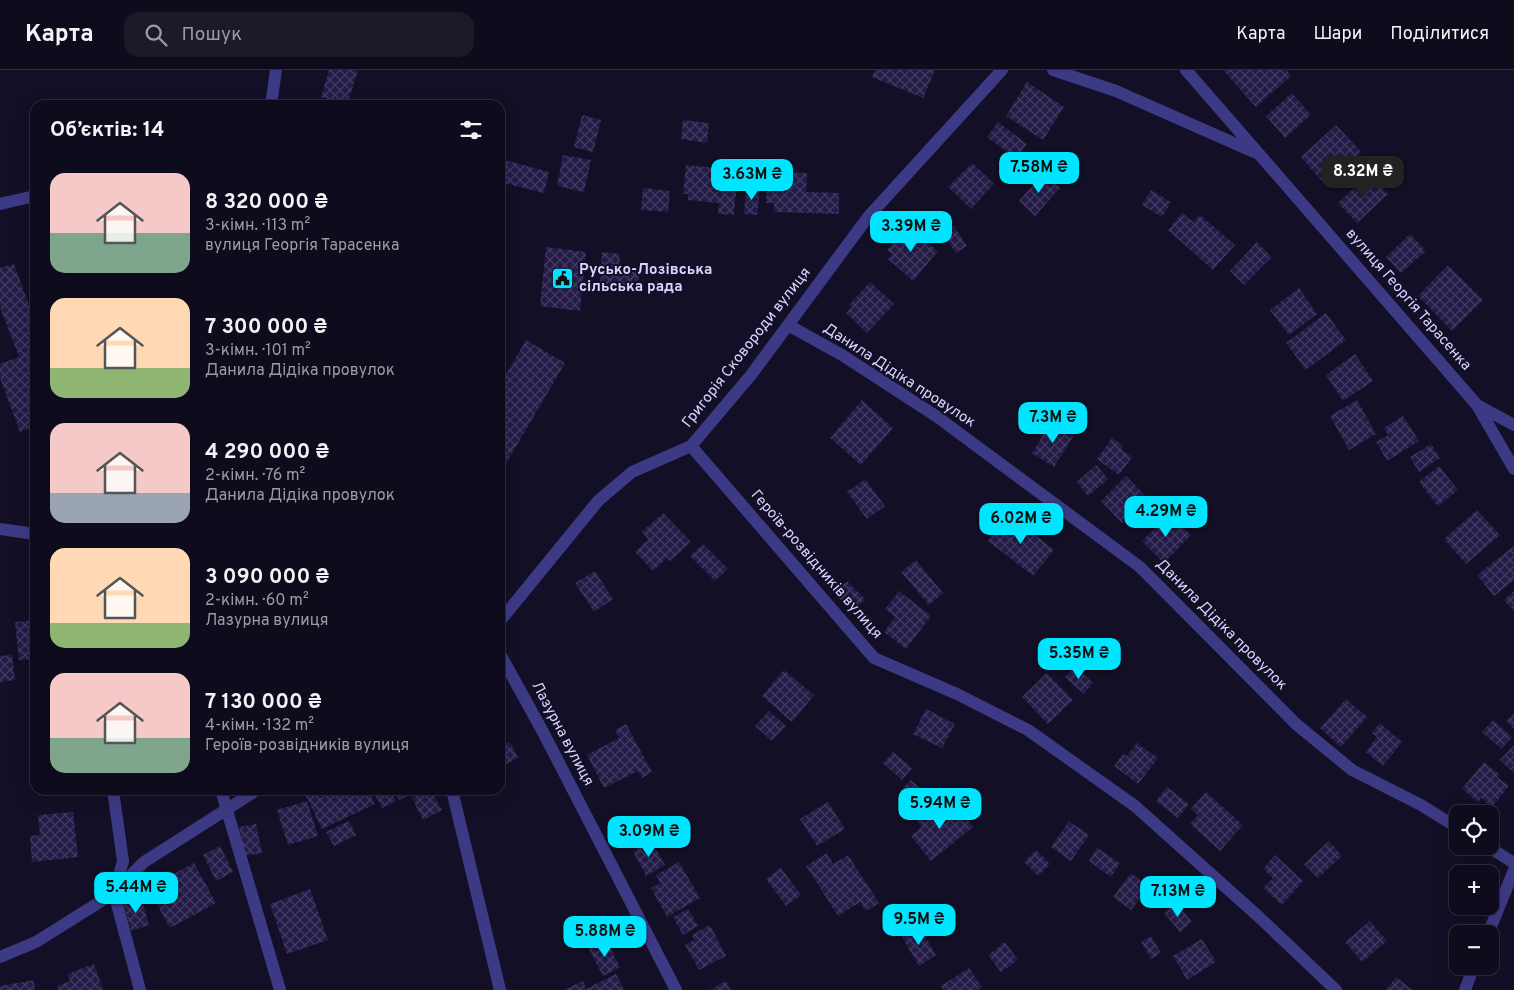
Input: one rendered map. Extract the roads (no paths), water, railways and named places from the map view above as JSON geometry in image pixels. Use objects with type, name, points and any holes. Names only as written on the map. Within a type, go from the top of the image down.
[{"type":"street","points":[[273,100],[276,70]]},
{"type":"street","name":"Григорія Сковороди вулиця","points":[[505,615],[598,501],[632,472],[691,446],[751,375],[868,217],[1002,70]]},
{"type":"street","points":[[1053,70],[1116,91],[1260,154]]},
{"type":"street","name":"вулиця Георгія Тарасенка","points":[[1186,70],[1477,405],[1514,469]]},
{"type":"street","points":[[0,204],[30,197]]},
{"type":"street","name":"Данила Дідіка провулок","points":[[788,325],[842,354],[936,416],[1140,567],[1296,724],[1352,770],[1421,805],[1449,822]]},
{"type":"street","points":[[1477,405],[1514,425]]},
{"type":"street","name":"Героїв-розвідників вулиця","points":[[691,446],[874,658],[957,694],[1028,730],[1135,806],[1259,917],[1336,990]]},
{"type":"street","points":[[0,529],[30,533]]},
{"type":"street","name":"Лазурна вулиця","points":[[505,663],[543,732],[676,990]]},
{"type":"street","points":[[114,795],[123,861],[114,892],[140,990]]},
{"type":"street","points":[[222,795],[280,990]]},
{"type":"street","points":[[0,957],[36,942],[114,892],[144,862],[249,795]]},
{"type":"street","points":[[453,795],[500,990]]},
{"type":"street","points":[[1499,854],[1514,863]]},
{"type":"street","points":[[1492,925],[1514,870]]},
{"type":"street","points":[[1465,990],[1471,975]]},
{"type":"place","name":"Русько-Лозівська сільська рада","points":[[563,279]]}]
